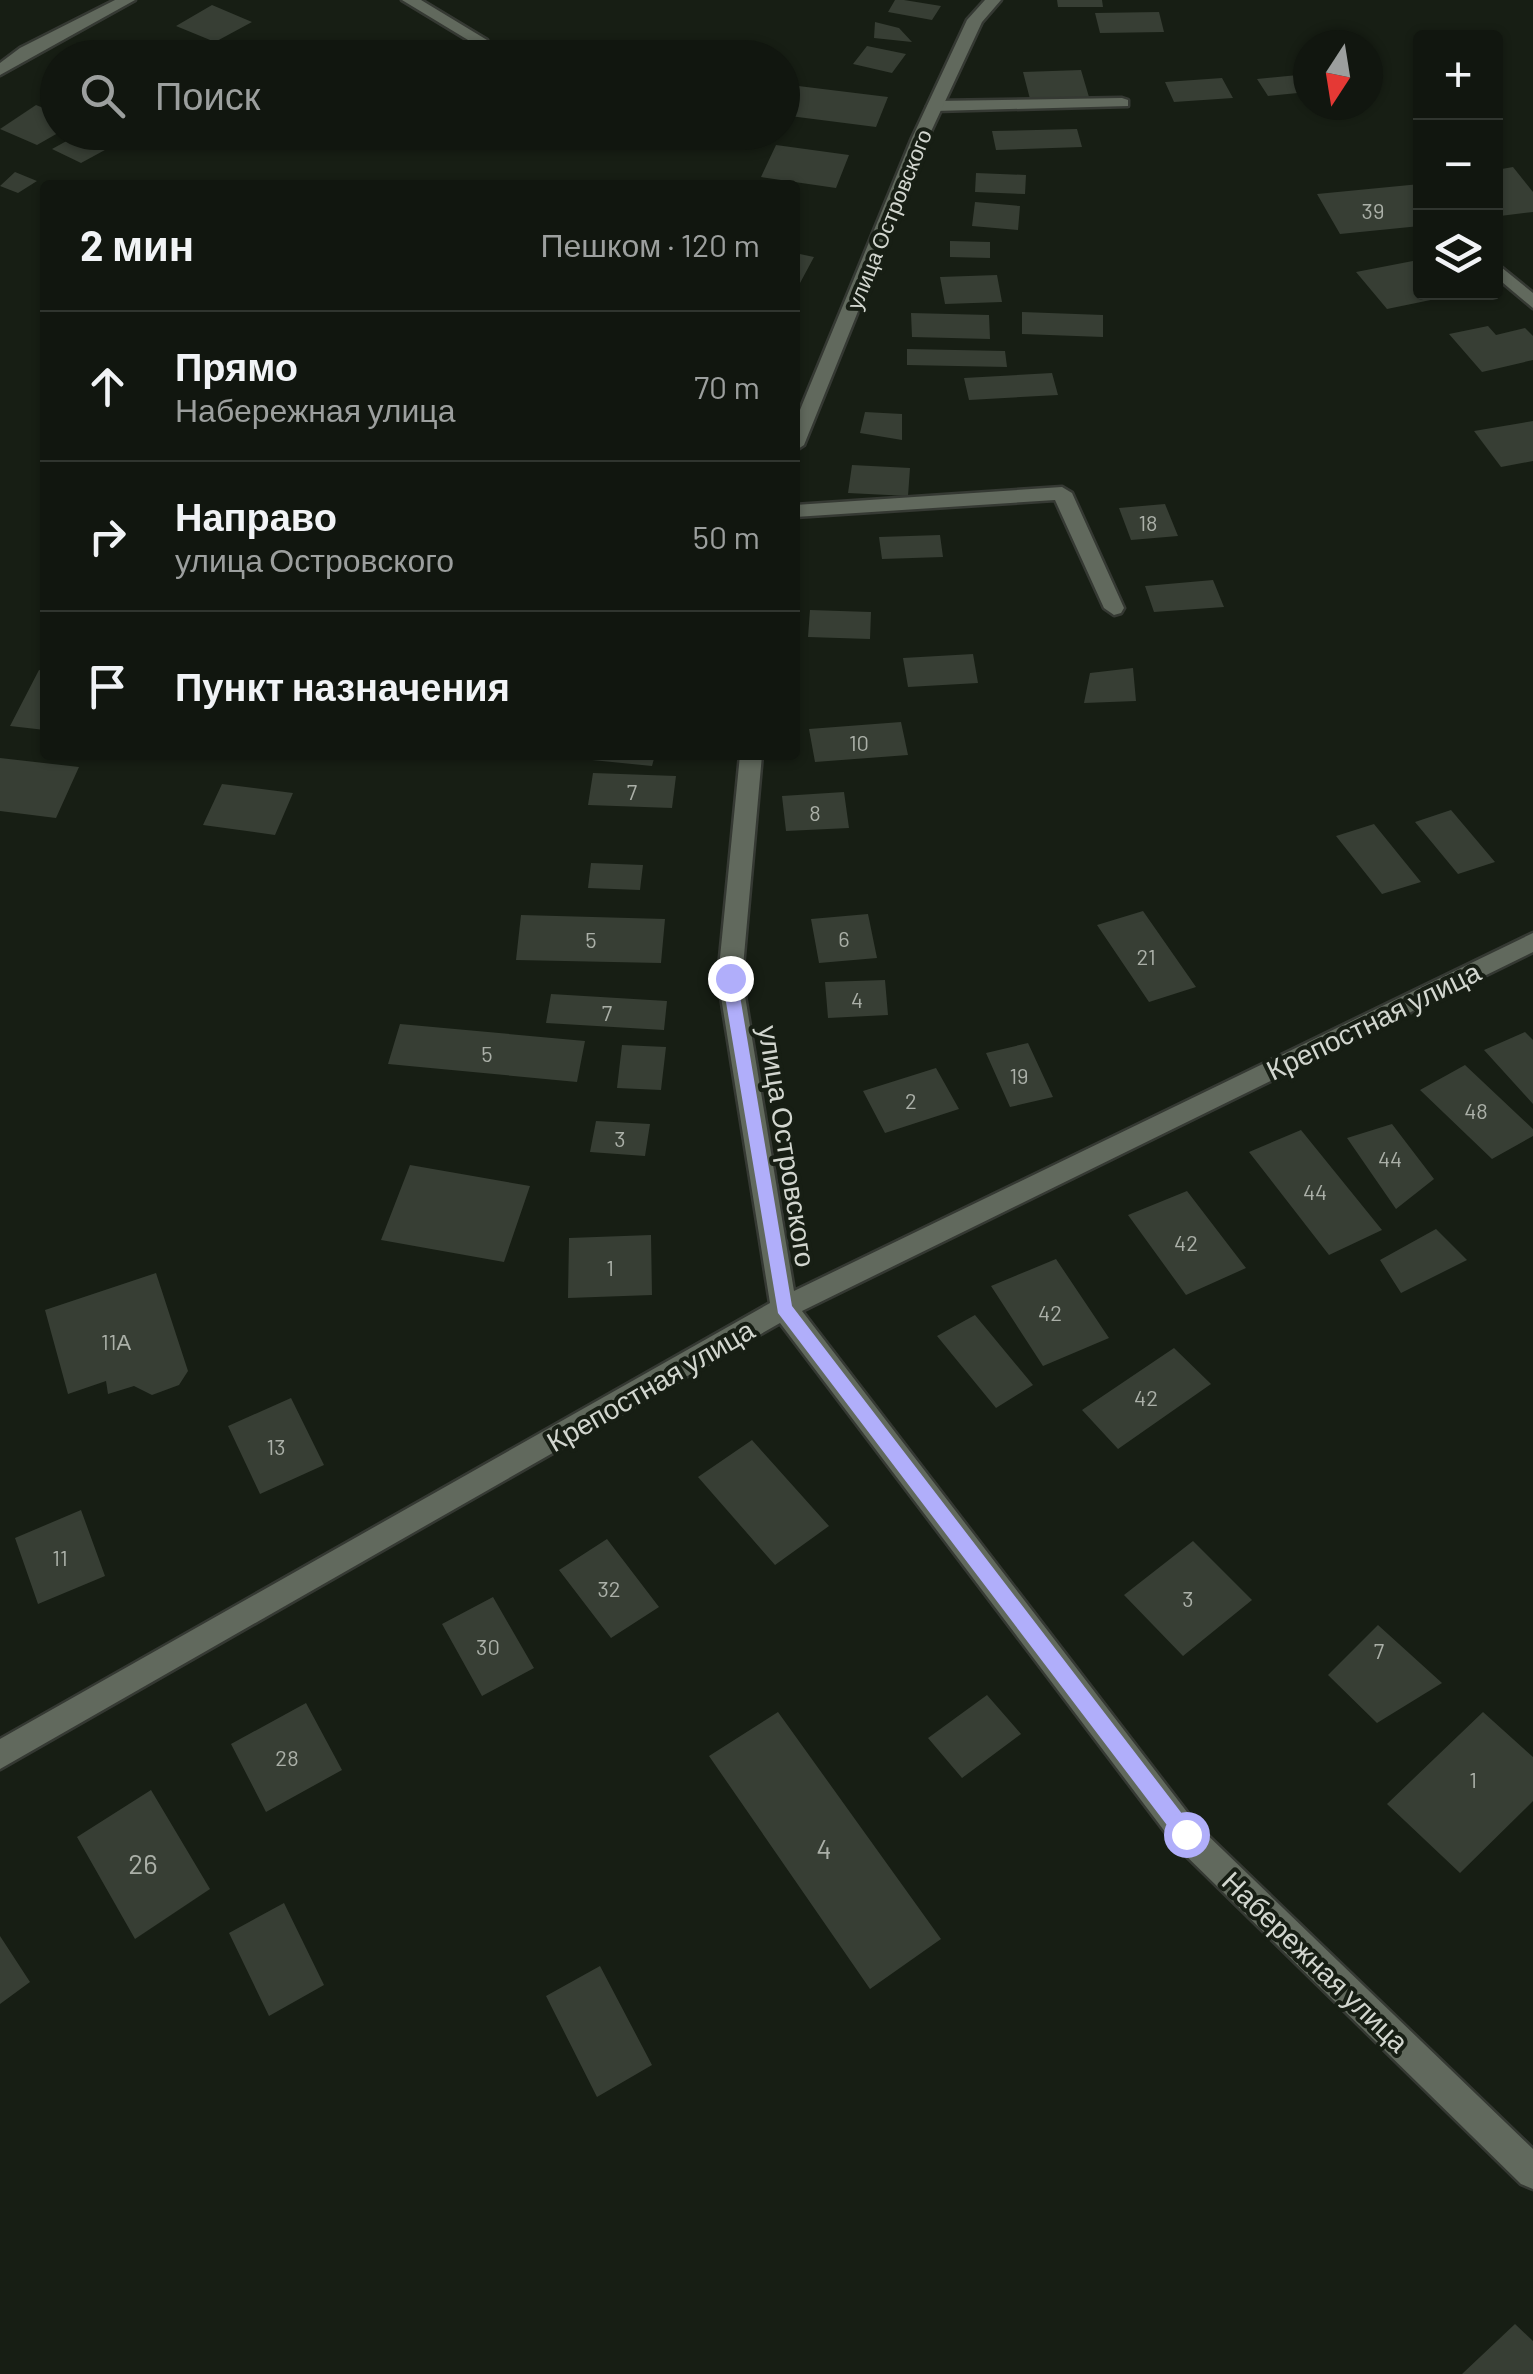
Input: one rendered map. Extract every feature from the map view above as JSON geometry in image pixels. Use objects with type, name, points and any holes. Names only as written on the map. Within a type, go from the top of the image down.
[{"type":"street","points":[[0,70],[20,48],[127,0]]},
{"type":"street","points":[[410,0],[479,40]]},
{"type":"street","name":"улица Островского","points":[[800,433],[935,106],[975,20],[993,0]]},
{"type":"street","points":[[935,106],[1122,103]]},
{"type":"street","points":[[1503,275],[1533,303]]},
{"type":"street","points":[[800,511],[1062,493],[1114,608]]},
{"type":"street","name":"улица Островского","points":[[750,760],[730,978],[784,1308]]},
{"type":"street","name":"Крепостная улица","points":[[0,1755],[784,1308],[1533,942]]},
{"type":"street","name":"Набережная улица","points":[[784,1308],[1186,1834],[1533,2172]]},
{"type":"building","points":[[895,0],[941,6],[932,20],[888,12]]},
{"type":"building","points":[[1057,0],[1102,0],[1103,7],[1058,7]]},
{"type":"building","points":[[212,5],[252,22],[219,40],[176,26]]},
{"type":"building","points":[[1159,12],[1164,32],[1100,33],[1095,13]]},
{"type":"building","points":[[875,22],[899,28],[912,42],[874,38]]},
{"type":"building","points":[[867,46],[906,54],[892,73],[853,64]]},
{"type":"building","points":[[1081,70],[1089,97],[1030,99],[1023,72]]},
{"type":"building","points":[[1293,75],[1293,94],[1268,96],[1257,79]]},
{"type":"building","points":[[1222,78],[1233,98],[1174,102],[1165,82]]},
{"type":"building","points":[[800,86],[888,97],[876,127],[800,117]]},
{"type":"building","points":[[36,105],[40,107],[37,145],[0,129]]},
{"type":"building","points":[[1077,129],[1082,147],[996,150],[992,131]]},
{"type":"building","points":[[800,148],[849,155],[836,188],[761,177],[774,150]]},
{"type":"building","points":[[54,150],[105,150],[81,163]]},
{"type":"building","points":[[1513,167],[1533,192],[1533,212],[1503,216],[1503,169]]},
{"type":"building","points":[[15,172],[37,181],[18,193],[0,186]]},
{"type":"building","points":[[976,173],[1026,175],[1025,194],[975,192]]},
{"type":"building","points":[[1413,185],[1413,227],[1340,234],[1317,194]]},
{"type":"building","points":[[975,202],[1020,206],[1018,230],[972,226]]},
{"type":"building","points":[[950,241],[990,242],[990,258],[950,257]]},
{"type":"building","points":[[800,254],[814,257],[800,283]]},
{"type":"building","points":[[1413,261],[1413,300],[1431,300],[1387,309],[1356,272]]},
{"type":"building","points":[[997,275],[1002,302],[945,304],[940,277]]},
{"type":"building","points":[[1022,312],[1103,315],[1103,337],[1022,334]]},
{"type":"building","points":[[911,313],[989,315],[990,339],[912,337]]},
{"type":"building","points":[[1488,326],[1496,335],[1525,328],[1533,336],[1533,360],[1482,372],[1449,334]]},
{"type":"building","points":[[907,349],[1005,351],[1007,367],[907,365]]},
{"type":"building","points":[[1052,373],[1058,395],[969,400],[964,378]]},
{"type":"building","points":[[865,412],[902,414],[902,440],[860,433]]},
{"type":"building","points":[[1533,421],[1533,461],[1501,467],[1474,431]]},
{"type":"building","points":[[852,465],[910,468],[908,496],[848,493]]},
{"type":"building","points":[[1165,504],[1178,536],[1131,540],[1119,508]]},
{"type":"building","points":[[940,535],[943,557],[882,559],[879,537]]},
{"type":"building","points":[[1213,580],[1224,607],[1154,612],[1145,586]]},
{"type":"building","points":[[810,610],[871,612],[870,639],[808,637]]},
{"type":"building","points":[[973,654],[978,683],[908,687],[903,658]]},
{"type":"building","points":[[1133,668],[1136,701],[1084,703],[1090,673]]},
{"type":"building","points":[[39,670],[40,670],[40,729],[10,726]]},
{"type":"building","points":[[901,722],[908,755],[815,762],[809,729]]},
{"type":"building","points":[[0,758],[79,767],[56,818],[0,811]]},
{"type":"building","points":[[592,760],[654,760],[652,766]]},
{"type":"building","points":[[593,773],[676,776],[672,808],[588,805]]},
{"type":"building","points":[[222,784],[293,793],[275,835],[203,825]]},
{"type":"building","points":[[844,792],[849,828],[786,831],[782,796]]},
{"type":"building","points":[[1451,810],[1495,862],[1458,874],[1415,822]]},
{"type":"building","points":[[1374,824],[1421,882],[1382,894],[1336,836]]},
{"type":"building","points":[[591,863],[643,865],[640,890],[588,888]]},
{"type":"building","points":[[1143,911],[1196,987],[1149,1002],[1097,925]]},
{"type":"building","points":[[868,914],[877,958],[819,963],[811,919]]},
{"type":"building","points":[[521,915],[665,919],[661,963],[516,960]]},
{"type":"building","points":[[885,980],[888,1015],[828,1018],[825,982]]},
{"type":"building","points":[[551,994],[667,1001],[664,1030],[546,1023]]},
{"type":"building","points":[[400,1024],[585,1041],[577,1082],[388,1064]]},
{"type":"building","points":[[1525,1032],[1533,1040],[1533,1104],[1484,1050]]},
{"type":"building","points":[[1028,1043],[1053,1097],[1010,1107],[986,1053]]},
{"type":"building","points":[[622,1045],[666,1047],[661,1090],[617,1088]]},
{"type":"building","points":[[1465,1065],[1533,1129],[1533,1136],[1492,1159],[1420,1090]]},
{"type":"building","points":[[936,1068],[959,1109],[885,1133],[863,1091]]},
{"type":"building","points":[[596,1121],[650,1124],[645,1156],[590,1152]]},
{"type":"building","points":[[1392,1124],[1434,1179],[1396,1209],[1347,1138]]},
{"type":"building","points":[[1301,1130],[1382,1230],[1329,1255],[1249,1152]]},
{"type":"building","points":[[410,1165],[530,1186],[504,1262],[381,1240]]},
{"type":"building","points":[[1187,1191],[1246,1268],[1186,1295],[1128,1215]]},
{"type":"building","points":[[1436,1229],[1467,1260],[1401,1293],[1380,1260]]},
{"type":"building","points":[[651,1235],[652,1295],[568,1298],[569,1238]]},
{"type":"building","points":[[1056,1259],[1109,1338],[1043,1366],[991,1286]]},
{"type":"building","points":[[156,1273],[188,1371],[179,1385],[152,1395],[134,1386],[108,1394],[106,1381],[68,1394],[45,1310]]},
{"type":"building","points":[[975,1315],[1033,1385],[996,1408],[937,1336]]},
{"type":"building","points":[[1174,1348],[1211,1384],[1118,1449],[1082,1410]]},
{"type":"building","points":[[291,1398],[324,1465],[260,1494],[228,1426]]},
{"type":"building","points":[[752,1440],[829,1526],[775,1565],[698,1477]]},
{"type":"building","points":[[81,1510],[105,1576],[38,1604],[15,1538]]},
{"type":"building","points":[[607,1539],[659,1607],[611,1638],[559,1570]]},
{"type":"building","points":[[1193,1541],[1252,1600],[1183,1656],[1124,1595]]},
{"type":"building","points":[[493,1597],[534,1668],[482,1696],[442,1624]]},
{"type":"building","points":[[1378,1625],[1442,1683],[1377,1723],[1328,1675]]},
{"type":"building","points":[[987,1695],[1021,1734],[962,1778],[928,1738]]},
{"type":"building","points":[[306,1703],[342,1770],[266,1812],[231,1744]]},
{"type":"building","points":[[778,1712],[941,1939],[870,1989],[709,1756]]},
{"type":"building","points":[[1483,1712],[1533,1757],[1533,1801],[1460,1873],[1387,1804]]},
{"type":"building","points":[[151,1790],[210,1889],[135,1939],[77,1837]]},
{"type":"building","points":[[284,1903],[324,1985],[269,2016],[229,1933]]},
{"type":"building","points":[[0,1936],[30,1982],[0,2004]]},
{"type":"building","points":[[600,1966],[652,2065],[597,2097],[546,1996]]},
{"type":"building","points":[[1515,2324],[1533,2341],[1533,2374],[1462,2374]]},
{"type":"route","points":[[730,978],[784,1308],[1186,1834]]}]
